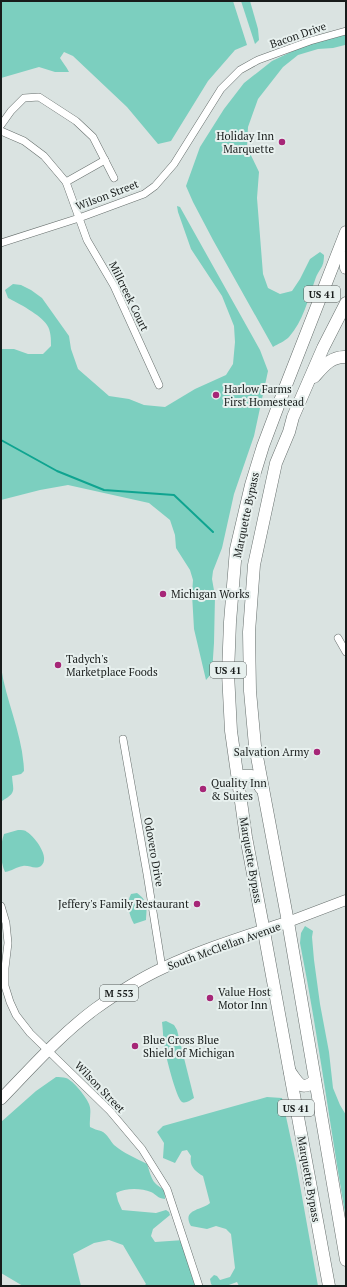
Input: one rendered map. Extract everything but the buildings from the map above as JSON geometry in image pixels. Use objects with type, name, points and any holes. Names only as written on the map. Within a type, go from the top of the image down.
[{"type":"highway","name":"Marquette Bypass","points":[[329,1286],[246,837],[231,731],[228,673],[230,622],[236,549],[251,485],[263,446],[297,355],[346,232]]},
{"type":"highway","points":[[346,257],[346,268]]},
{"type":"highway","name":"Marquette Bypass","points":[[346,303],[323,348],[293,417],[289,432],[276,463],[254,565],[249,632],[250,691],[255,746],[288,922],[346,1260]]},
{"type":"highway","points":[[309,382],[328,362],[336,358],[346,357]]},
{"type":"highway","points":[[238,780],[244,776],[252,776],[263,793]]},
{"type":"highway","points":[[290,1071],[301,1086],[309,1085],[315,1081]]},
{"type":"main road","name":"South McClellan Avenue","points":[[1,1099],[71,1029],[95,1009],[126,988],[162,968],[203,951],[288,922],[346,900]]},
{"type":"street","name":"Bacon Drive","points":[[258,60],[310,41],[346,31]]},
{"type":"street","name":"Wilson Street","points":[[1,243],[79,218],[144,194],[155,186],[174,164],[221,89],[240,70],[258,60]]},
{"type":"street","points":[[1,125],[10,111],[24,98],[39,97],[76,121],[93,137],[114,178]]},
{"type":"street","points":[[1,131],[24,141],[44,156],[66,182],[105,160]]},
{"type":"street","name":"Millcreek Court","points":[[66,182],[87,240],[114,286],[159,385]]},
{"type":"street","points":[[338,638],[346,652]]},
{"type":"street","name":"Odovero Drive","points":[[123,739],[162,968]]},
{"type":"street","name":"Wilson Street","points":[[1,906],[6,923],[8,943],[5,968],[5,986],[16,1015],[30,1033],[110,1111],[142,1149],[167,1189],[199,1286]]},
{"type":"green space","points":[[1,1],[233,1],[247,45],[235,50],[208,81],[171,141],[158,144],[127,107],[73,56],[64,52],[60,58],[69,72],[55,72],[39,67],[1,78]]},
{"type":"green space","points":[[241,1],[250,1],[258,29],[259,40],[255,44]]},
{"type":"green space","points":[[346,34],[345,45],[333,48],[318,49],[298,55],[283,67],[258,99],[248,127],[247,147],[259,172],[257,198],[263,274],[268,288],[280,294],[292,291],[310,259],[320,252],[324,255],[322,266],[298,324],[289,337],[273,347],[213,240],[186,186],[200,147],[224,109],[244,83],[272,61],[310,43]]},
{"type":"green space","points":[[177,206],[180,207],[260,350],[268,371],[254,436],[234,494],[222,548],[213,571],[212,579],[215,596],[214,643],[212,673],[206,680],[194,629],[192,594],[193,580],[190,570],[176,548],[175,535],[170,520],[149,503],[68,485],[40,490],[1,500],[1,349],[14,349],[28,354],[43,354],[51,346],[49,330],[44,321],[40,317],[8,298],[5,290],[13,284],[21,285],[42,298],[69,336],[71,349],[78,369],[109,396],[129,399],[144,405],[165,407],[195,389],[226,375],[233,364],[235,342],[234,326],[222,296],[191,249]]},
{"type":"green space","points":[[1,667],[3,680],[21,744],[24,771],[21,774],[12,776],[13,791],[2,801]]},
{"type":"green space","points":[[18,830],[26,831],[38,843],[43,853],[44,862],[39,867],[23,866],[5,872],[1,853],[4,834]]},
{"type":"green space","points":[[137,893],[145,902],[147,911],[146,920],[134,924],[128,905],[131,894]]},
{"type":"green space","points":[[305,926],[313,931],[312,937],[314,960],[329,1052],[333,1088],[346,1115],[346,1219],[313,1012],[300,943],[301,933]]},
{"type":"green space","points":[[166,1021],[174,1025],[177,1030],[194,1098],[186,1102],[182,1102],[177,1093],[164,1045],[162,1022]]},
{"type":"green space","points":[[56,1077],[64,1077],[69,1079],[86,1098],[90,1107],[90,1127],[103,1132],[118,1148],[147,1164],[151,1177],[155,1183],[163,1189],[165,1199],[160,1198],[151,1192],[133,1189],[116,1193],[118,1201],[122,1210],[156,1213],[166,1210],[169,1212],[170,1215],[153,1229],[151,1236],[155,1242],[184,1240],[197,1286],[144,1286],[146,1284],[123,1245],[109,1240],[94,1243],[73,1254],[81,1286],[23,1286],[1,1273],[1,1122],[36,1091]]},
{"type":"green space","points":[[267,1097],[282,1098],[296,1163],[318,1286],[239,1286],[237,1282],[226,1286],[213,1286],[210,1279],[214,1275],[220,1280],[230,1277],[235,1268],[231,1234],[226,1229],[216,1226],[207,1229],[191,1226],[189,1216],[191,1213],[210,1203],[203,1176],[193,1168],[191,1156],[187,1150],[182,1151],[175,1163],[163,1158],[164,1143],[157,1132],[163,1126]]},
{"type":"waterway","points":[[1,440],[57,471],[104,490],[174,495],[213,532]]},
{"type":"place","name":"Holiday Inn Marquette","points":[[282,142]]},
{"type":"place","name":"Harlow Farms First Homestead","points":[[216,395]]},
{"type":"place","name":"Michigan Works","points":[[163,594]]},
{"type":"place","name":"Tadych's Marketplace Foods","points":[[58,665]]},
{"type":"place","name":"Salvation Army","points":[[317,752]]},
{"type":"place","name":"Quality Inn & Suites","points":[[203,789]]},
{"type":"place","name":"Jeffery's Family Restaurant","points":[[197,904]]},
{"type":"place","name":"Value Host Motor Inn","points":[[210,998]]},
{"type":"place","name":"Blue Cross Blue Shield of Michigan","points":[[135,1046]]}]
